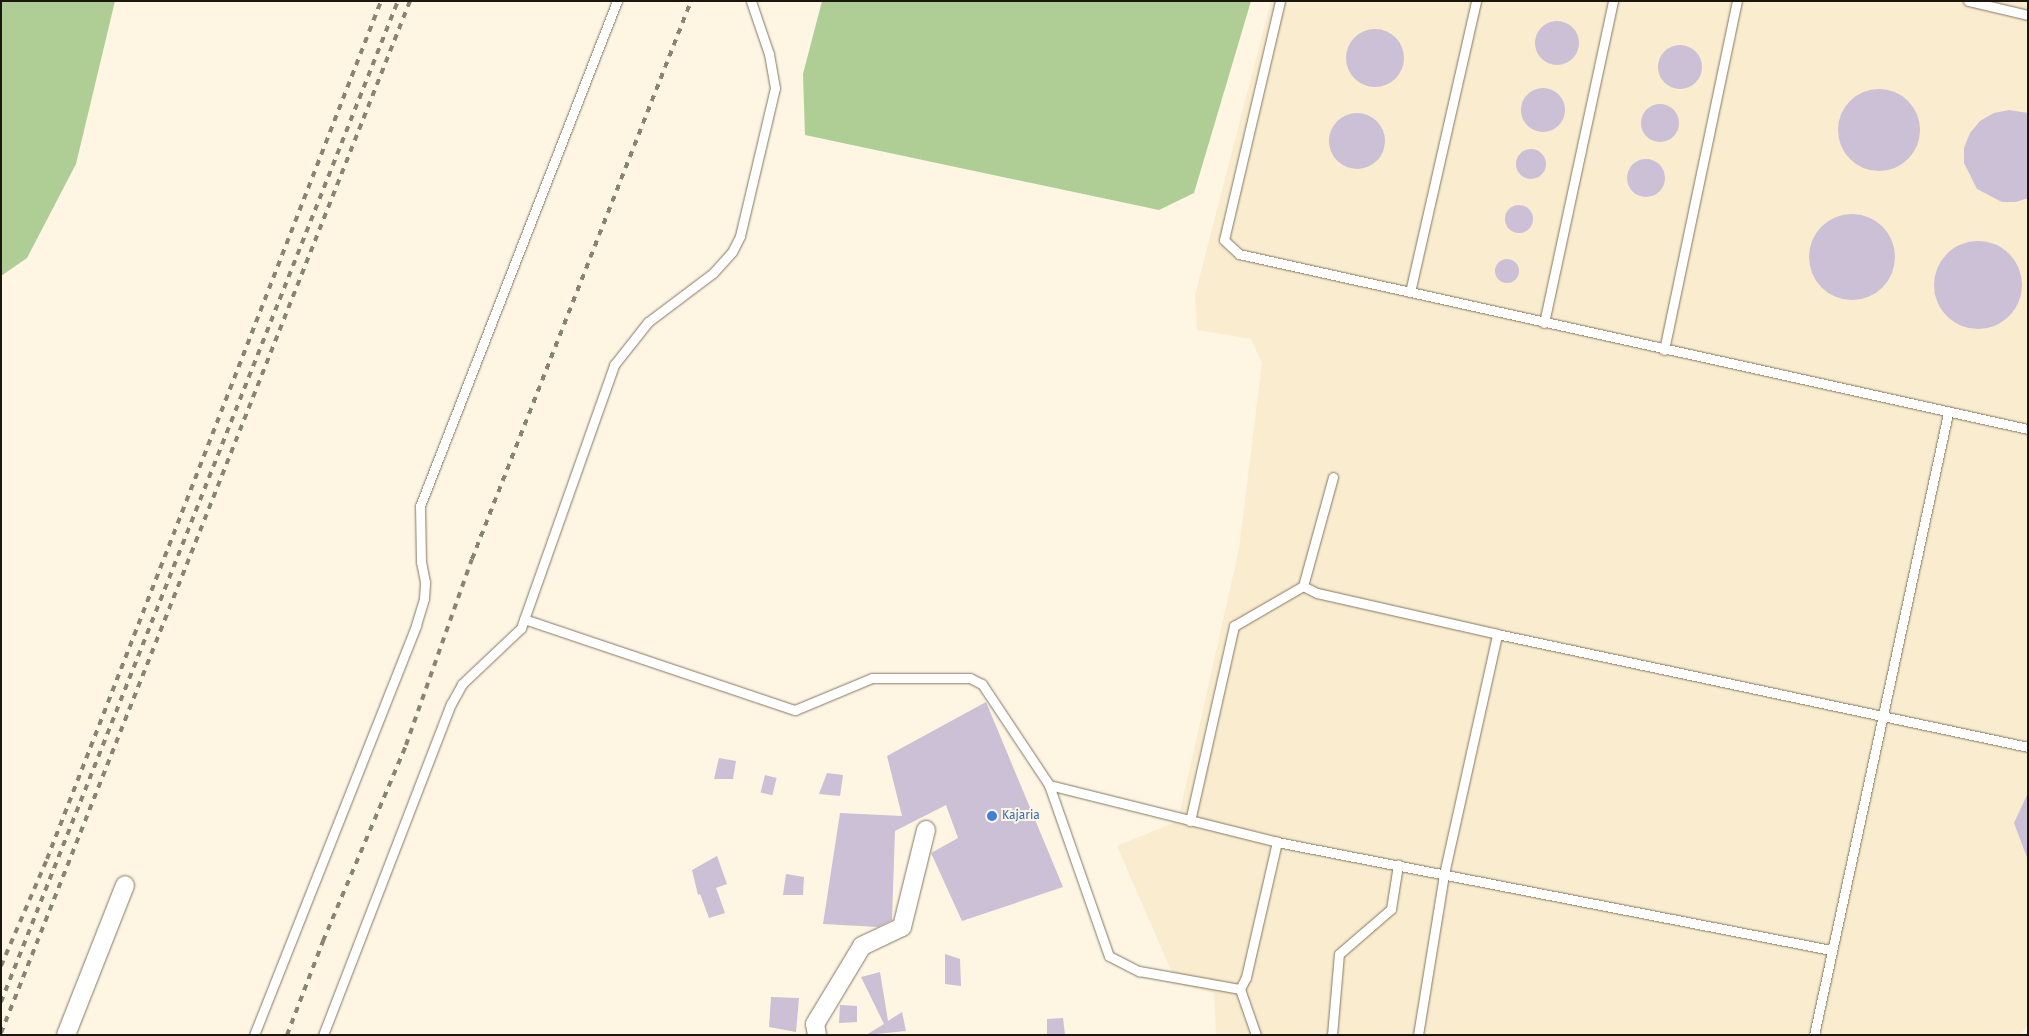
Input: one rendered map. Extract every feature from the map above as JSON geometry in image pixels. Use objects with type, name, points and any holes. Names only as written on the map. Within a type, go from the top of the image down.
[{"type":"street","points":[[816,1035],[815,1024],[862,946],[902,927],[926,830]]},
{"type":"street","points":[[66,1035],[124,885]]},
{"type":"lane","points":[[254,1035],[419,616],[425,582],[421,562],[420,506],[617,1]]},
{"type":"lane","points":[[324,1035],[451,704],[462,684],[521,628],[614,365],[648,322],[713,273],[732,252],[740,236],[775,88],[769,54],[751,1]]},
{"type":"lane","points":[[1280,1],[1224,240],[1239,254],[1948,413],[2028,429]]},
{"type":"lane","points":[[1410,292],[1476,1]]},
{"type":"lane","points":[[1544,323],[1613,1]]},
{"type":"lane","points":[[1664,350],[1737,1]]},
{"type":"lane","points":[[1968,1],[2028,15]]},
{"type":"lane","points":[[1814,1035],[1881,716],[1948,413]]},
{"type":"lane","points":[[1190,821],[1234,626],[1303,586],[1333,477]]},
{"type":"lane","points":[[1303,586],[1317,594],[1497,634],[2028,747]]},
{"type":"lane","points":[[524,619],[795,710],[872,678],[970,678],[982,684],[1049,785],[1109,956],[1139,971],[1240,989]]},
{"type":"lane","points":[[1418,1035],[1444,874],[1497,634]]},
{"type":"lane","points":[[1049,785],[1277,842],[1831,950]]},
{"type":"lane","points":[[1256,1035],[1240,989],[1246,977],[1277,842]]},
{"type":"lane","points":[[1332,1035],[1339,954],[1391,909],[1398,865]]},
{"type":"shaded area","points":[[1271,1],[2028,1],[2028,1025],[2020,1035],[1216,1035],[1214,993],[1177,984],[1117,846],[1178,821],[1239,549],[1262,363],[1251,339],[1197,330],[1195,295]]},
{"type":"green space","points":[[1,1],[115,1],[76,164],[27,258],[1,276]]},
{"type":"green space","points":[[822,1],[1251,1],[1194,193],[1159,210],[805,135],[803,74]]},
{"type":"building","points":[[1561,21],[1573,27],[1578,34],[1578,52],[1573,59],[1566,64],[1553,65],[1545,62],[1538,55],[1535,39],[1538,31],[1545,24]]},
{"type":"building","points":[[1375,29],[1386,31],[1399,42],[1404,58],[1402,69],[1391,82],[1375,87],[1364,85],[1351,74],[1346,58],[1348,47],[1359,34]]},
{"type":"building","points":[[1680,45],[1692,49],[1698,55],[1702,67],[1698,79],[1692,85],[1680,89],[1668,85],[1662,79],[1658,67],[1662,55],[1668,49]]},
{"type":"building","points":[[1543,88],[1555,92],[1561,98],[1565,110],[1561,122],[1555,128],[1543,132],[1531,128],[1525,122],[1521,110],[1525,98],[1531,92]]},
{"type":"building","points":[[1879,89],[1895,92],[1908,101],[1917,114],[1920,130],[1917,146],[1908,159],[1895,168],[1879,171],[1863,168],[1850,159],[1841,146],[1838,130],[1841,114],[1850,101],[1863,92]]},
{"type":"building","points":[[1660,104],[1674,109],[1679,123],[1674,137],[1660,142],[1646,137],[1641,123],[1646,109]]},
{"type":"building","points":[[2009,110],[2028,113],[2028,198],[2016,202],[2002,202],[1977,189],[1964,163],[1964,148],[1970,133],[1980,121],[1994,113]]},
{"type":"building","points":[[1351,113],[1363,113],[1373,117],[1381,125],[1385,141],[1381,157],[1373,165],[1363,169],[1351,169],[1341,165],[1333,157],[1329,147],[1329,135],[1333,125],[1341,117]]},
{"type":"building","points":[[1531,149],[1537,150],[1545,158],[1545,170],[1537,178],[1531,179],[1525,178],[1517,170],[1516,164],[1517,158],[1525,150]]},
{"type":"building","points":[[1646,159],[1659,165],[1665,178],[1659,191],[1646,197],[1633,191],[1627,178],[1633,165]]},
{"type":"building","points":[[1519,205],[1529,209],[1533,219],[1529,229],[1519,233],[1509,229],[1505,219],[1509,209]]},
{"type":"building","points":[[1852,214],[1868,217],[1876,221],[1888,233],[1892,241],[1895,257],[1892,273],[1888,281],[1876,293],[1868,297],[1852,300],[1836,297],[1828,293],[1816,281],[1812,273],[1809,257],[1812,241],[1816,233],[1828,221],[1836,217]]},
{"type":"building","points":[[1978,241],[1995,244],[2003,248],[2015,260],[2019,268],[2022,285],[2019,302],[2015,310],[2003,322],[1995,326],[1978,329],[1961,326],[1953,322],[1941,310],[1937,302],[1934,285],[1937,268],[1941,260],[1953,248],[1961,244]]},
{"type":"building","points":[[1507,259],[1516,262],[1519,271],[1516,280],[1507,283],[1498,280],[1495,271],[1498,262]]},
{"type":"building","name":"Kajaria","points":[[986,702],[1063,887],[962,921],[931,853],[958,838],[946,805],[895,831],[892,920],[878,927],[823,924],[840,813],[902,816],[887,756]]},
{"type":"building","points":[[719,758],[736,761],[733,779],[714,779]]},
{"type":"building","points":[[827,773],[843,775],[840,796],[819,794]]},
{"type":"building","points":[[765,775],[777,778],[772,795],[761,792]]},
{"type":"building","points":[[2028,793],[2028,860],[2014,823]]},
{"type":"building","points":[[717,856],[727,884],[716,888],[725,913],[709,918],[700,894],[698,895],[692,870]]},
{"type":"building","points":[[786,874],[804,877],[803,895],[783,895]]},
{"type":"building","points":[[945,954],[960,959],[961,986],[945,984]]},
{"type":"building","points":[[880,972],[888,1021],[902,1012],[906,1031],[866,1035],[884,1024],[861,977]]},
{"type":"building","points":[[771,997],[799,998],[796,1032],[769,1027]]},
{"type":"building","points":[[840,1005],[857,1006],[857,1022],[839,1023]]},
{"type":"building","points":[[1063,1018],[1065,1035],[1047,1035],[1047,1019]]},
{"type":"railway","points":[[1,966],[47,859],[381,1]]},
{"type":"railway","points":[[1,1002],[398,1]]},
{"type":"railway","points":[[1,1033],[410,1]]},
{"type":"railway","points":[[287,1035],[323,941],[406,745],[472,559],[691,1]]},
{"type":"place","name":"Kajaria","points":[[992,816]]}]
